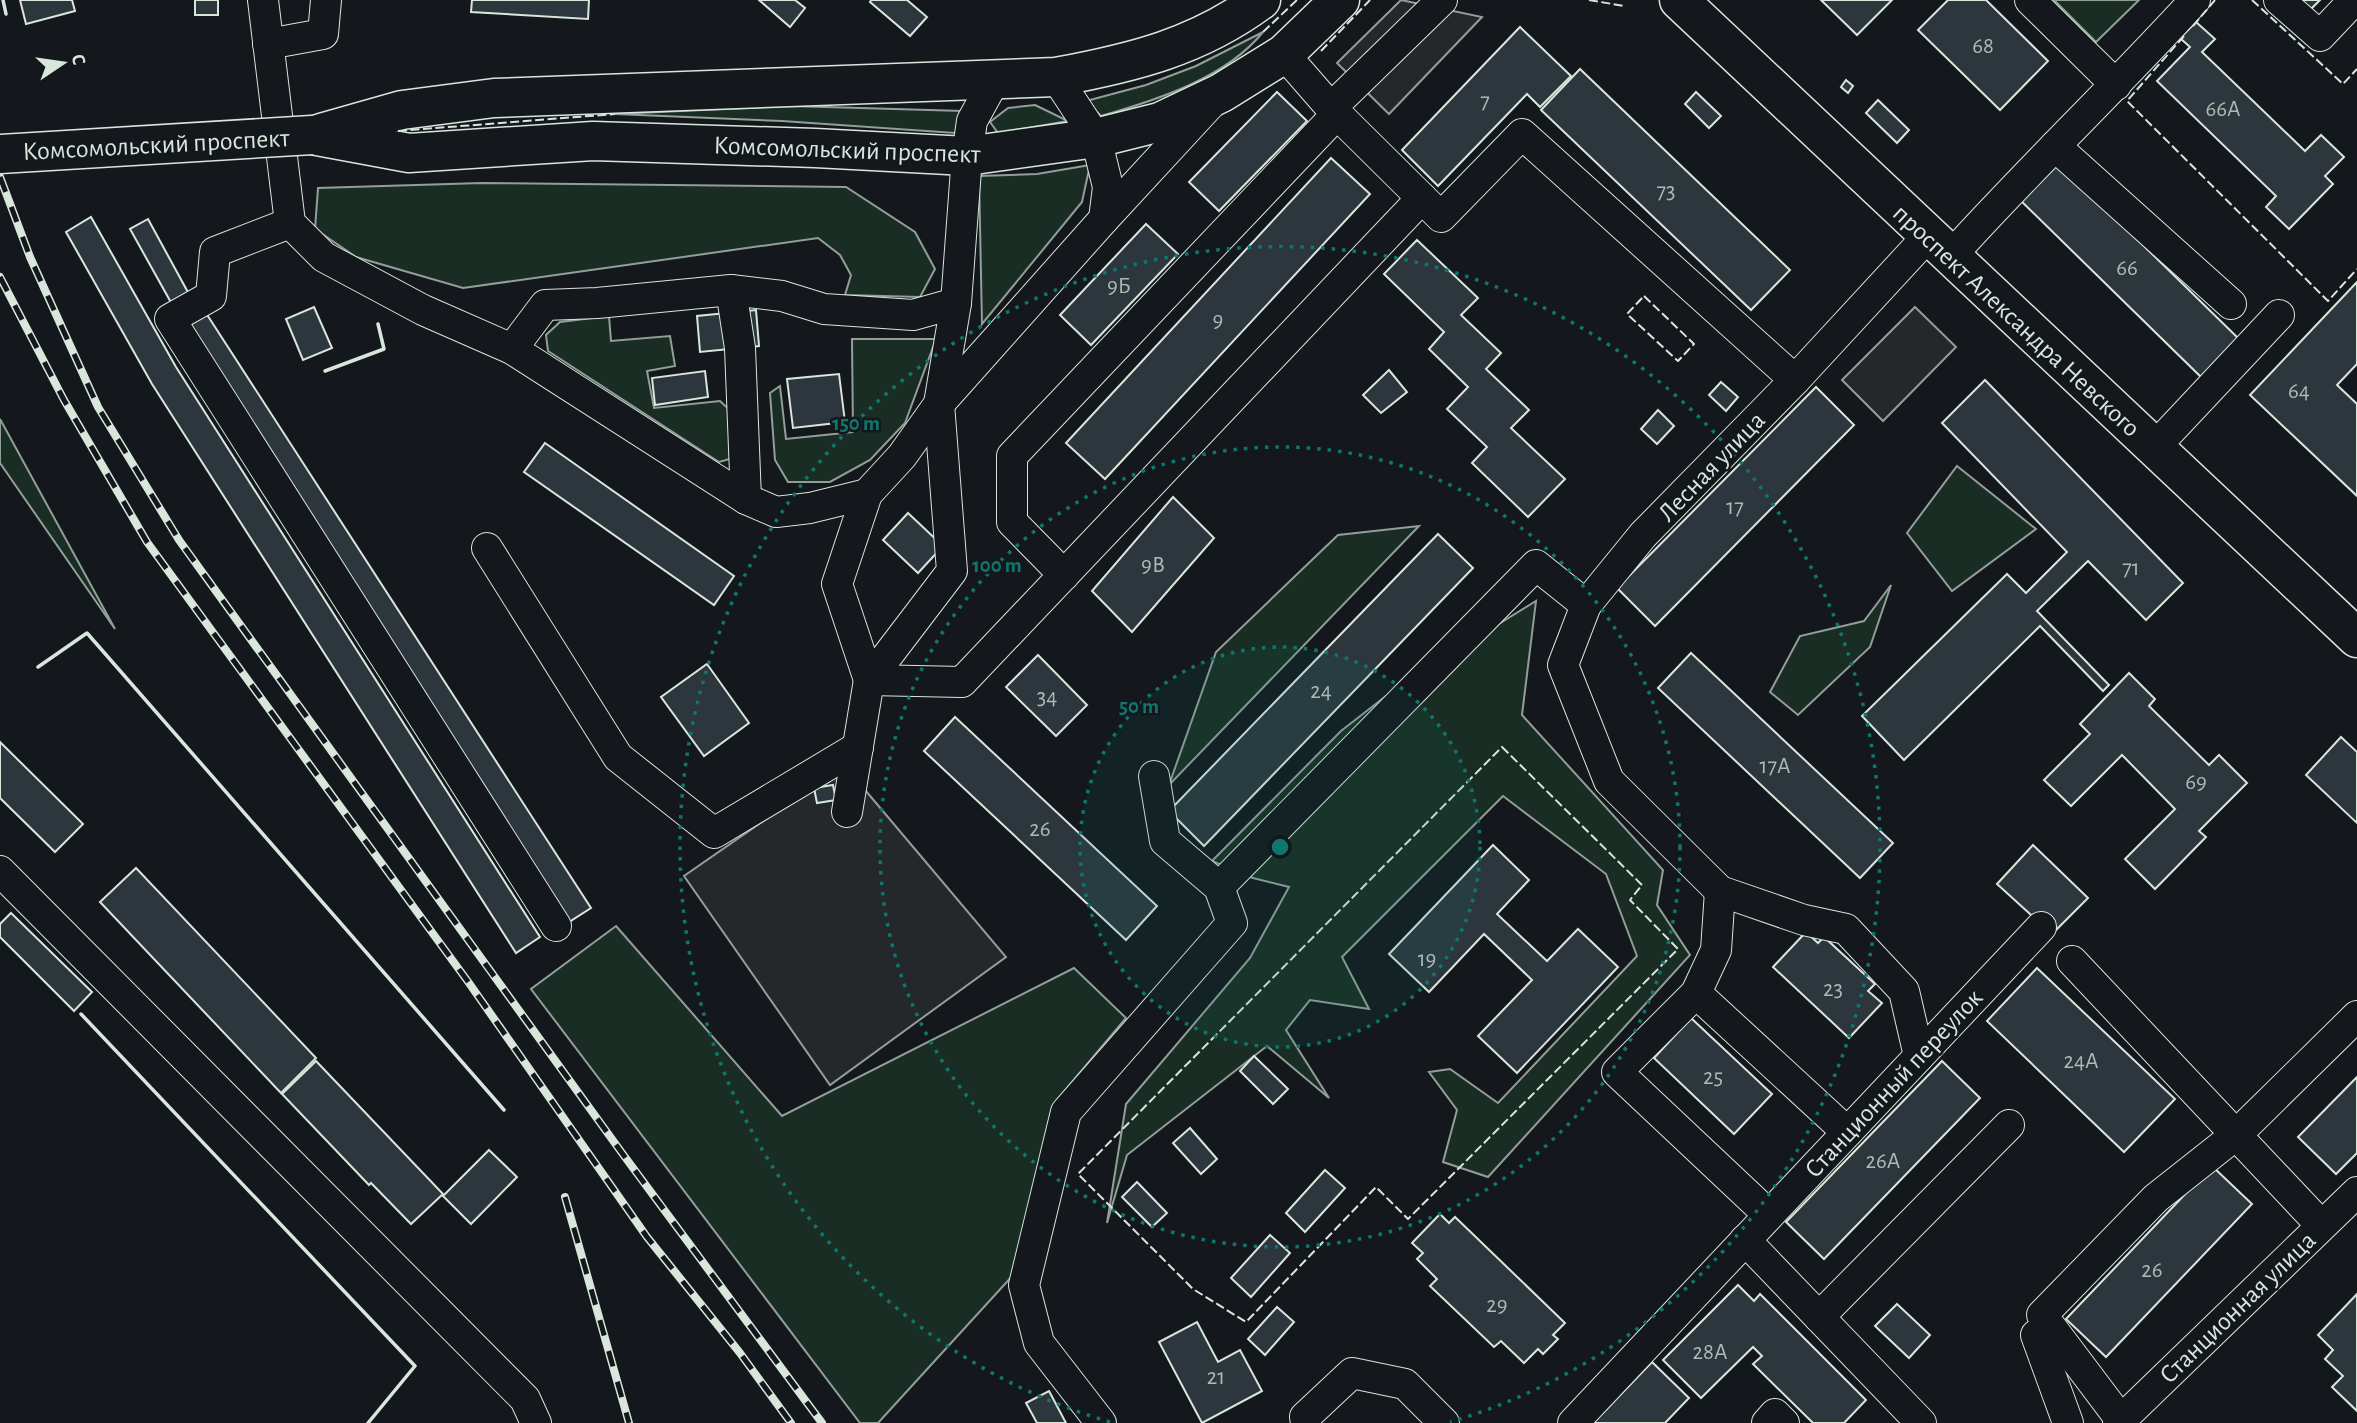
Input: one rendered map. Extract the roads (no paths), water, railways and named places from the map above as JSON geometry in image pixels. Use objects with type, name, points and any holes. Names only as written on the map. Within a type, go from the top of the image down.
[{"type":"main road","name":"Комсомольский проспект","points":[[0,153],[312,135],[402,110],[494,98],[1056,77],[1116,66],[1168,51],[1220,28],[1261,0]]},
{"type":"main road","name":"Комсомольский проспект","points":[[312,135],[409,153],[593,141],[967,156],[1096,138],[1160,122],[1221,93],[1284,54],[1340,0]]},
{"type":"main road","name":"проспект Александра Невского","points":[[1679,0],[2357,638]]},
{"type":"street","points":[[263,0],[290,223],[324,257],[423,310],[512,349],[746,499],[776,512],[810,508],[867,495]]},
{"type":"street","points":[[268,44],[323,34],[326,0]]},
{"type":"street","points":[[1064,575],[1012,522],[1012,456],[1441,0]]},
{"type":"street","points":[[2030,0],[2116,86]]},
{"type":"street","name":"Лесная улица","points":[[1720,891],[1609,782],[1563,665],[1586,605],[1643,535],[1796,380],[1939,247],[1995,207],[2116,86],[2195,0]]},
{"type":"street","points":[[2279,0],[2320,36],[2354,0]]},
{"type":"street","points":[[1284,54],[1334,111],[1441,217],[1522,134],[1796,380]]},
{"type":"street","points":[[1056,77],[1096,138],[1108,187],[1104,219]]},
{"type":"street","points":[[869,680],[952,571],[939,404],[956,303],[972,121],[994,81]]},
{"type":"street","points":[[847,813],[869,680],[837,584],[867,495],[902,456],[939,404],[1221,93]]},
{"type":"street","points":[[2056,146],[2231,304]]},
{"type":"street","points":[[869,680],[962,682],[1422,198]]},
{"type":"street","points":[[290,223],[215,252],[211,296],[170,319],[556,926]]},
{"type":"street","points":[[512,349],[545,304],[597,303],[731,290],[782,296],[824,309],[913,315],[956,303]]},
{"type":"street","points":[[731,290],[740,348],[746,499]]},
{"type":"street","points":[[2154,448],[2279,315]]},
{"type":"street","points":[[487,548],[618,757],[714,833],[858,747]]},
{"type":"street","points":[[1219,887],[1535,565],[1586,605]]},
{"type":"street","points":[[1101,1423],[1039,1343],[1024,1285],[1066,1112],[1232,923],[1219,887],[1165,841],[1154,776]]},
{"type":"street","points":[[0,871],[525,1399],[536,1423]]},
{"type":"street","points":[[1769,1216],[1617,1072],[1696,993],[1716,950],[1720,891],[1804,920],[1846,929],[1904,991],[1919,1056]]},
{"type":"street","name":"Станционный переулок","points":[[1573,1423],[2041,927]]},
{"type":"street","points":[[2072,961],[2321,1225]]},
{"type":"street","points":[[1696,993],[1847,1132]]},
{"type":"street","points":[[2119,1422],[2042,1315],[2156,1198],[2237,1134],[2357,1016]]},
{"type":"street","points":[[1819,1318],[2009,1125]]},
{"type":"street","name":"Станционная улица","points":[[2119,1422],[2357,1192]]},
{"type":"street","points":[[1745,1240],[1921,1423]]},
{"type":"street","points":[[2036,1335],[2068,1423]]},
{"type":"street","points":[[1306,1423],[1305,1417],[1352,1373],[1405,1384],[1444,1423]]},
{"type":"street","points":[[1767,1423],[1776,1414],[1784,1423]]},
{"type":"railway","points":[[0,177],[30,257],[98,407],[179,540],[622,1153],[822,1423]]},
{"type":"railway","points":[[0,277],[64,400],[147,542],[469,983],[647,1237],[740,1353],[791,1423]]},
{"type":"railway","points":[[565,1197],[629,1423]]}]
